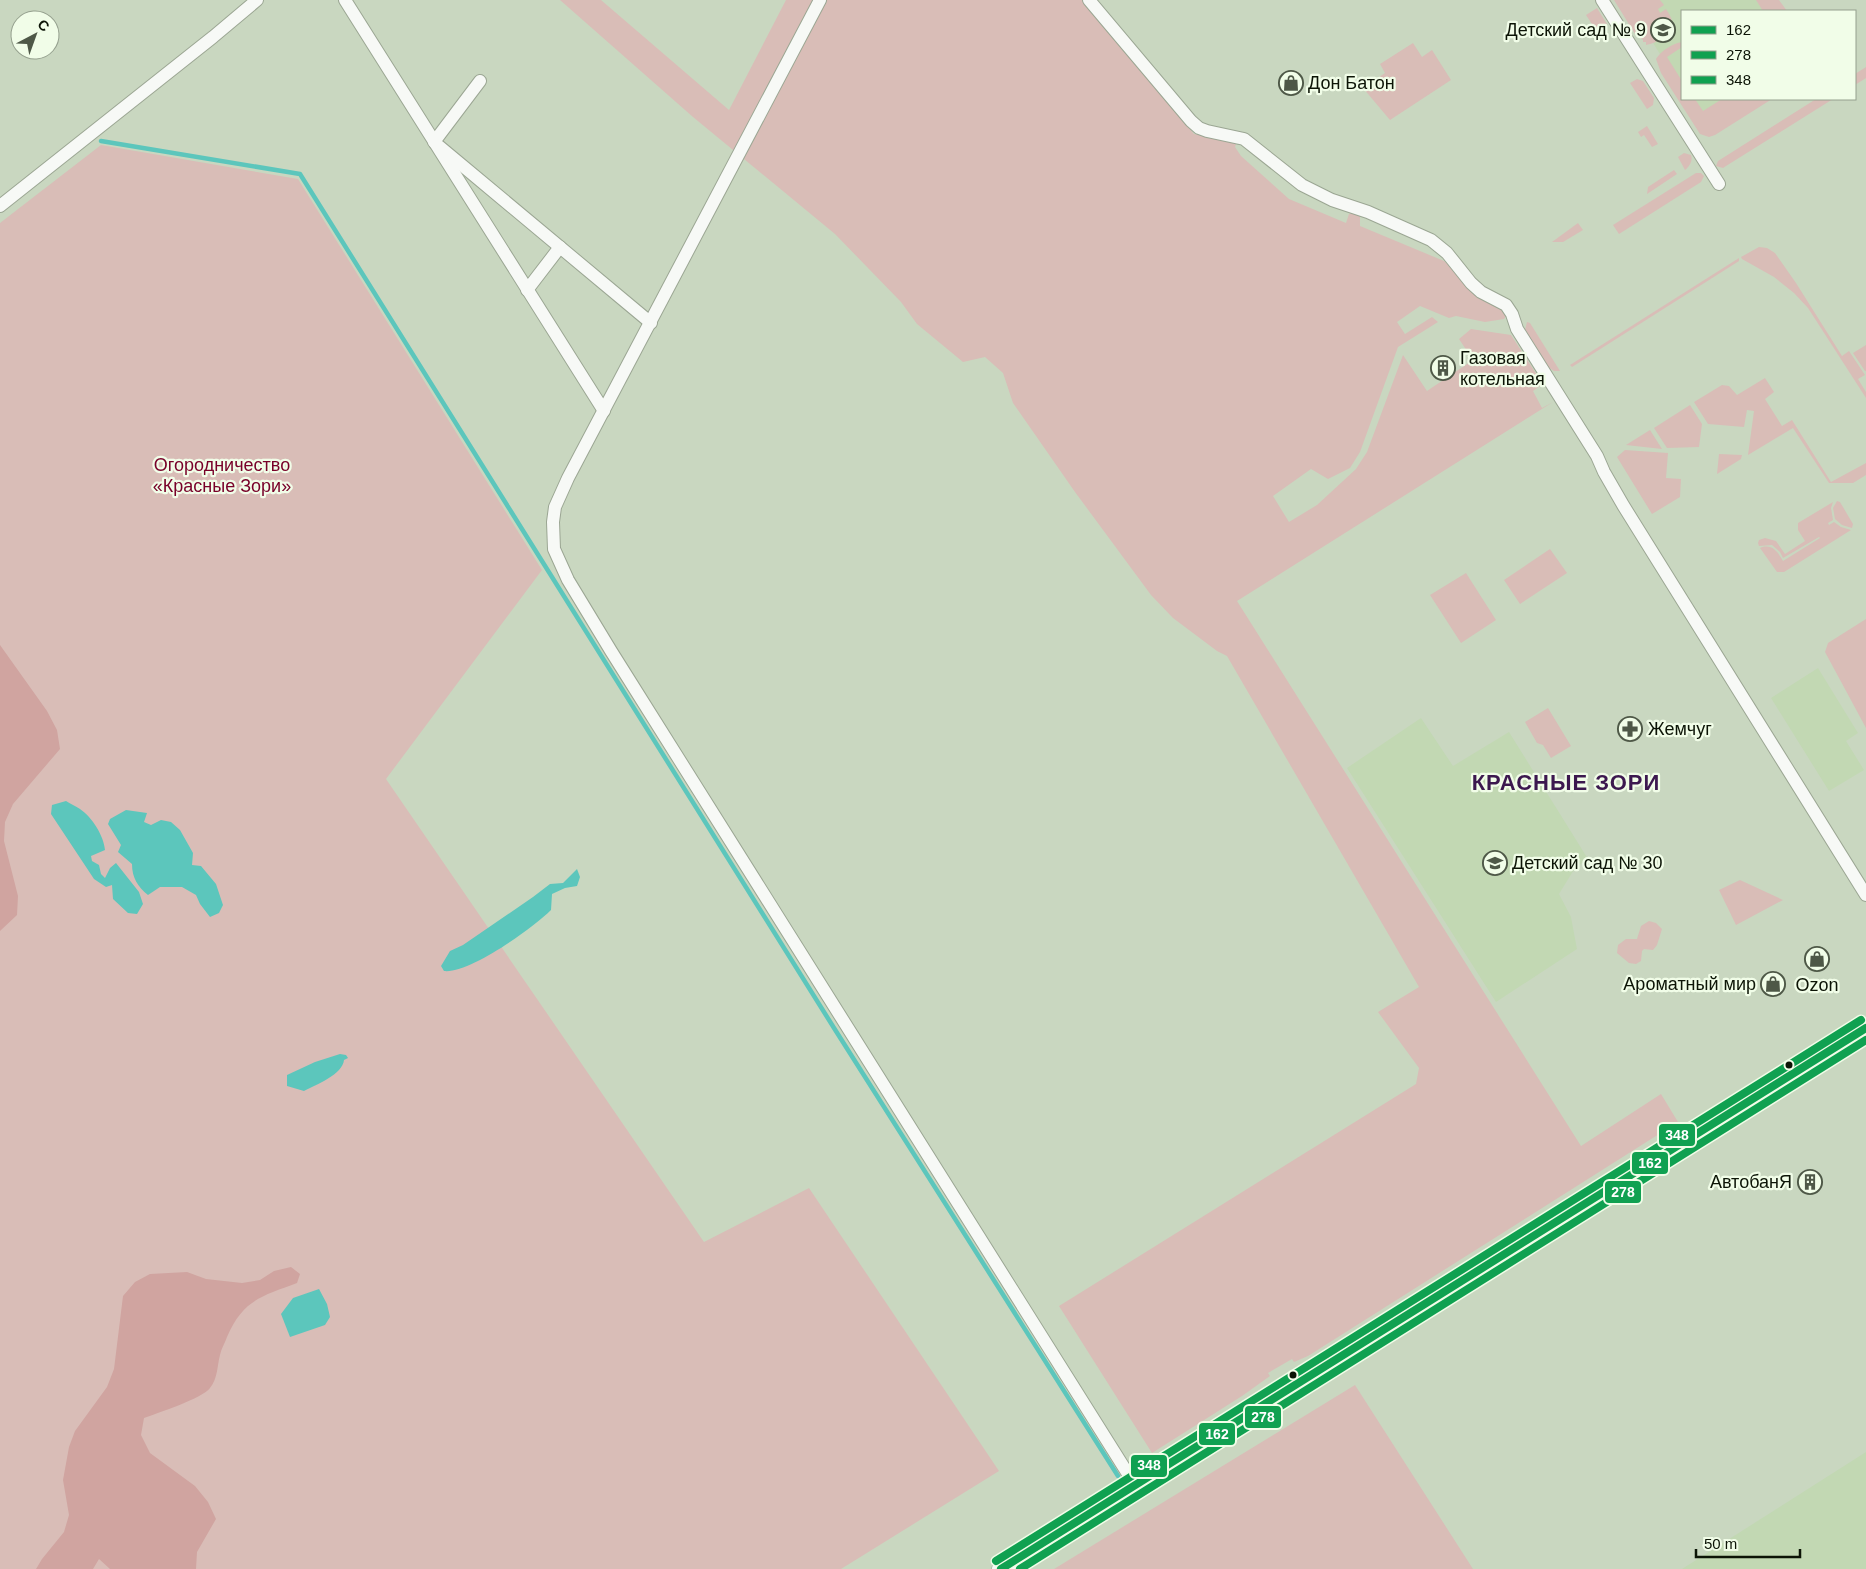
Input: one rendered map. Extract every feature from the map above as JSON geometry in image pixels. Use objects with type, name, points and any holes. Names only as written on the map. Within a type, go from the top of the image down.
[{"type":"main road","points":[[1001,1569],[1866,1028]]},
{"type":"street","points":[[0,206],[257,0]]},
{"type":"street","points":[[345,0],[604,410]]},
{"type":"street","points":[[820,0],[568,478],[555,507],[553,522],[554,549],[568,580],[1134,1485]]},
{"type":"street","points":[[1089,0],[1191,121],[1199,128],[1244,139],[1302,185],[1332,200],[1368,212],[1431,240],[1447,253],[1471,283],[1481,292],[1506,306],[1516,329],[1597,456],[1628,513],[1866,894]]},
{"type":"street","points":[[1602,0],[1719,184]]},
{"type":"street","points":[[434,142],[480,81]]},
{"type":"street","points":[[434,142],[650,323]]},
{"type":"street","points":[[527,290],[560,247]]},
{"type":"shaded area","name":"Детский сад № 9","points":[[1626,0],[1778,0],[1784,10],[1681,10],[1681,87]]},
{"type":"shaded area","points":[[1689,100],[1727,100],[1700,117]]},
{"type":"shaded area","points":[[0,645],[47,711],[57,730],[60,749],[13,804],[5,822],[4,841],[18,896],[17,915],[0,931]]},
{"type":"shaded area","points":[[1818,668],[1858,733],[1846,741],[1864,770],[1829,791],[1771,698]]},
{"type":"shaded area","name":"Детский сад № 30","points":[[1421,718],[1453,766],[1509,732],[1588,859],[1575,868],[1559,894],[1571,917],[1577,949],[1496,1002],[1347,768]]},
{"type":"shaded area","points":[[291,1267],[300,1274],[297,1283],[255,1301],[247,1307],[233,1325],[221,1350],[216,1376],[210,1388],[190,1401],[144,1418],[141,1435],[150,1453],[195,1486],[208,1502],[216,1519],[197,1552],[196,1569],[110,1569],[99,1559],[93,1569],[36,1569],[64,1532],[69,1515],[63,1480],[69,1447],[75,1431],[107,1387],[114,1369],[123,1296],[135,1282],[150,1274],[187,1272],[206,1279],[242,1283],[260,1280],[274,1271]]},
{"type":"shaded area","points":[[1866,1452],[1866,1569],[1682,1569]]},
{"type":"green space","points":[[560,0],[601,0],[729,110],[786,0],[1082,0],[1194,134],[1237,141],[1235,147],[1241,156],[1289,199],[1346,223],[1349,214],[1355,212],[1360,215],[1360,226],[1444,261],[1505,312],[1506,316],[1504,319],[1485,322],[1456,316],[1449,318],[1420,306],[1397,322],[1405,334],[1432,317],[1438,322],[1398,347],[1360,452],[1350,468],[1328,479],[1311,469],[1273,496],[1289,522],[1317,505],[1356,469],[1367,452],[1403,355],[1427,391],[1473,360],[1459,339],[1471,329],[1511,335],[1543,384],[1533,391],[1542,408],[1553,402],[1237,601],[1581,1146],[1661,1094],[1678,1122],[1308,1356],[1294,1362],[1292,1359],[1268,1373],[1270,1376],[1242,1396],[1152,1453],[1059,1306],[1416,1084],[1419,1068],[1378,1012],[1419,987],[1227,656],[1217,651],[1173,618],[1151,595],[1075,492],[1013,403],[1003,373],[985,357],[963,362],[917,324],[901,302],[835,234],[693,117]]},
{"type":"green space","points":[[1614,0],[1660,0],[1664,5],[1658,9],[1660,13],[1666,9],[1671,18],[1672,28],[1657,41],[1646,45],[1646,42],[1643,42],[1635,34]]},
{"type":"green space","points":[[1756,0],[1779,0],[1786,10],[1762,10]]},
{"type":"green space","points":[[1597,8],[1607,24],[1606,31],[1599,35],[1586,15]]},
{"type":"green space","points":[[1681,42],[1681,48],[1667,57],[1681,79],[1681,100],[1696,100],[1703,111],[1720,100],[1770,100],[1715,135],[1709,137],[1700,134],[1661,73],[1656,59],[1661,53]]},
{"type":"green space","points":[[1413,43],[1422,57],[1432,50],[1451,80],[1390,120],[1363,88],[1385,73],[1380,64]]},
{"type":"green space","points":[[1866,67],[1866,78],[1856,84],[1856,73]]},
{"type":"green space","points":[[1637,79],[1643,81],[1654,98],[1653,105],[1647,109],[1630,83]]},
{"type":"green space","points":[[1814,100],[1831,100],[1723,168],[1716,166],[1718,161]]},
{"type":"green space","points":[[1647,126],[1658,144],[1652,147],[1644,135],[1641,137],[1638,132]]},
{"type":"green space","name":"Огородничество «Красные Зори»","points":[[101,145],[298,179],[542,570],[386,779],[704,1242],[809,1188],[999,1471],[841,1569],[0,1569],[0,223]]},
{"type":"green space","points":[[1684,153],[1692,157],[1691,163],[1685,170],[1678,157]]},
{"type":"green space","points":[[1674,170],[1677,174],[1647,194],[1648,187]]},
{"type":"green space","points":[[1696,173],[1701,173],[1704,176],[1701,182],[1619,234],[1613,225]]},
{"type":"green space","points":[[1578,223],[1583,230],[1563,242],[1552,242]]},
{"type":"green space","points":[[1759,247],[1767,248],[1775,253],[1842,356],[1849,351],[1865,375],[1858,379],[1866,392],[1866,398],[1808,308],[1794,293],[1774,277],[1742,259],[1741,257]]},
{"type":"green space","points":[[1739,258],[1739,261],[1572,367],[1570,365]]},
{"type":"green space","points":[[1527,322],[1530,323],[1560,371],[1554,371],[1548,367],[1525,330]]},
{"type":"green space","points":[[1866,345],[1866,371],[1865,371],[1853,353]]},
{"type":"green space","points":[[1765,378],[1774,392],[1765,399],[1782,426],[1792,420],[1831,482],[1866,463],[1866,475],[1853,483],[1829,483],[1793,428],[1748,455],[1754,411],[1747,410],[1744,427],[1708,424],[1694,402],[1722,385],[1729,386],[1737,395]]},
{"type":"green space","points":[[1690,405],[1702,424],[1699,447],[1667,448],[1654,428]]},
{"type":"green space","points":[[1650,430],[1662,449],[1626,445]]},
{"type":"green space","points":[[1625,450],[1668,453],[1666,478],[1681,479],[1680,497],[1652,514],[1617,457]]},
{"type":"green space","points":[[1719,454],[1742,455],[1741,459],[1717,474]]},
{"type":"green space","points":[[1837,501],[1840,502],[1853,524],[1852,528],[1842,525],[1835,519],[1833,508]]},
{"type":"green space","points":[[1833,502],[1831,508],[1833,520],[1828,523],[1829,525],[1834,522],[1841,527],[1851,530],[1784,572],[1777,572],[1760,548],[1771,548],[1777,552],[1783,561],[1820,538],[1783,558],[1780,552],[1772,545],[1759,546],[1759,540],[1765,538],[1776,541],[1785,554],[1805,541],[1798,530],[1798,523]]},
{"type":"green space","points":[[1550,549],[1567,573],[1520,604],[1504,580]]},
{"type":"green space","points":[[1466,573],[1496,620],[1461,643],[1430,595]]},
{"type":"green space","points":[[1866,619],[1866,728],[1825,652],[1828,643]]},
{"type":"green space","points":[[1548,708],[1571,746],[1551,758],[1543,745],[1537,743],[1525,722]]},
{"type":"green space","points":[[1740,880],[1783,900],[1736,925],[1719,890]]},
{"type":"green space","points":[[1649,921],[1656,923],[1662,929],[1657,945],[1653,950],[1644,949],[1642,951],[1641,961],[1636,964],[1629,963],[1617,953],[1618,945],[1626,939],[1637,939],[1641,926]]},
{"type":"green space","points":[[1355,1385],[1473,1569],[1054,1569]]},
{"type":"water","points":[[66,801],[84,812],[100,833],[105,850],[91,856],[92,861],[99,865],[101,874],[105,878],[110,868],[116,863],[139,892],[143,904],[137,914],[128,913],[113,899],[112,885],[106,887],[94,879],[51,814],[52,805]]},
{"type":"water","points":[[126,810],[147,813],[144,822],[151,825],[161,820],[171,822],[180,830],[193,853],[192,865],[201,866],[216,884],[223,905],[219,913],[210,917],[196,895],[182,887],[160,887],[148,895],[141,889],[134,878],[132,864],[118,852],[121,845],[108,824],[110,819]]},
{"type":"water","points":[[577,869],[580,877],[577,886],[565,888],[552,894],[551,910],[530,928],[484,958],[455,970],[444,971],[441,966],[450,951],[463,945],[550,884],[563,883]]},
{"type":"water","points":[[340,1054],[346,1055],[348,1058],[344,1060],[339,1070],[328,1078],[304,1091],[287,1086],[287,1075],[315,1062]]},
{"type":"water","points":[[319,1289],[327,1304],[330,1317],[325,1325],[290,1337],[281,1314],[293,1298]]},
{"type":"waterway","points":[[101,141],[300,174],[834,1028],[1118,1476]]},
{"type":"transit line","name":"348","points":[[996,1561],[1861,1020]]},
{"type":"transit line","name":"162","points":[[1001,1569],[1866,1028]]},
{"type":"transit line","name":"278","points":[[1020,1569],[1866,1040]]},
{"type":"place","name":"Детский сад № 9","points":[[1663,30]]},
{"type":"place","name":"Дон Батон","points":[[1291,83]]},
{"type":"place","name":"Газовая котельная","points":[[1443,368]]},
{"type":"place","name":"Жемчуг","points":[[1630,729]]},
{"type":"place","name":"Детский сад № 30","points":[[1495,863]]},
{"type":"place","name":"Ozon","points":[[1817,959]]},
{"type":"place","name":"Ароматный мир","points":[[1773,984]]},
{"type":"place","name":"АвтобанЯ","points":[[1810,1182]]},
{"type":"district","name":"КРАСНЫЕ ЗОРИ","points":[[1566,782]]}]
